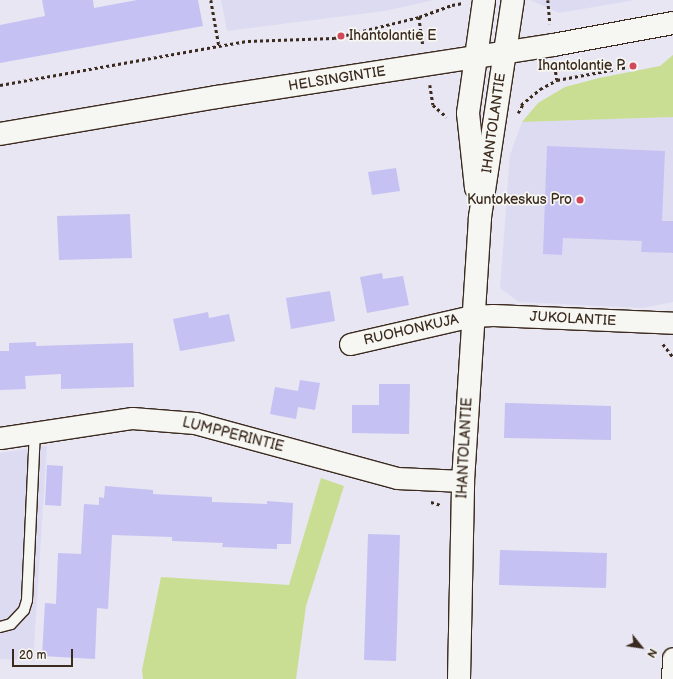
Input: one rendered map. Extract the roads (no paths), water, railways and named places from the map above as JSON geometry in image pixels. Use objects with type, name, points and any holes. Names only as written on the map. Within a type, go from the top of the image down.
[{"type":"street","name":"IHANTOLANTIE","points":[[459,679],[463,481],[472,316],[480,217],[513,0]]},
{"type":"street","name":"IHANTOLANTIE","points":[[476,1],[475,57],[468,113],[480,217]]},
{"type":"street","name":"HELSINGINTIE","points":[[0,134],[217,97],[475,57],[673,23]]},
{"type":"street","name":"JUKOLANTIE","points":[[472,316],[492,315],[673,324]]},
{"type":"street","name":"RUOHONKUJA","points":[[350,344],[472,316]]},
{"type":"street","name":"LUMPPERINTIE","points":[[0,438],[132,418],[195,423],[397,478],[463,481]]},
{"type":"street","points":[[672,679],[673,658]]},
{"type":"lane","points":[[0,627],[11,624],[24,610],[27,600],[34,433]]},
{"type":"place","name":"Ihantolantie E","points":[[341,36]]},
{"type":"place","name":"Ihantolantie P","points":[[633,66]]},
{"type":"place","name":"Kuntokeskus Pro","points":[[580,200]]}]
